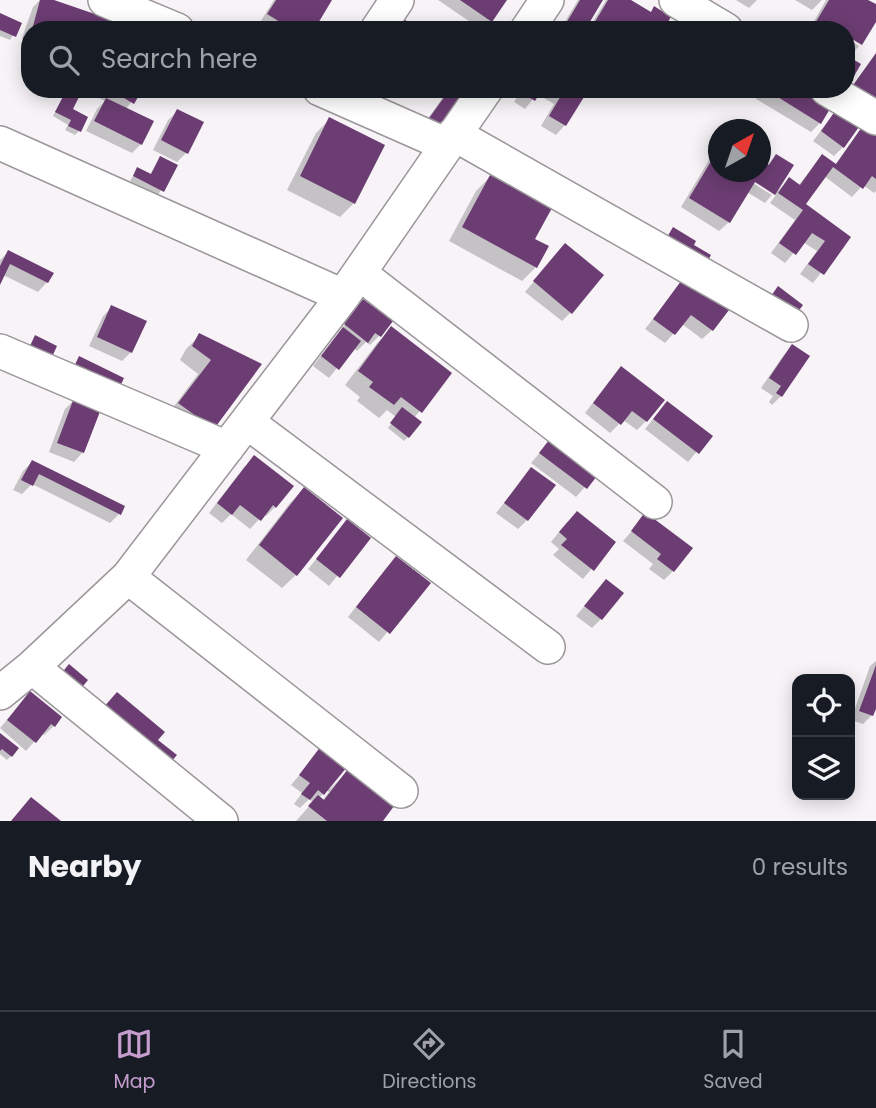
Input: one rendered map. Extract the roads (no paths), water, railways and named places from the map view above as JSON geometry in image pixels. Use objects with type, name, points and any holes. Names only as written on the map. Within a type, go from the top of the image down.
[{"type":"street","points":[[105,0],[155,21]]},
{"type":"street","points":[[383,21],[397,0]]},
{"type":"street","points":[[533,21],[547,0]]},
{"type":"street","points":[[676,0],[711,21]]},
{"type":"street","points":[[348,98],[451,140],[791,325]]},
{"type":"street","points":[[0,693],[32,667],[128,577],[351,284],[479,98]]},
{"type":"street","points":[[842,98],[876,118]]},
{"type":"street","points":[[0,143],[351,284],[656,502]]},
{"type":"street","points":[[0,351],[227,448]]},
{"type":"street","points":[[247,422],[548,647]]},
{"type":"street","points":[[128,577],[401,791]]},
{"type":"street","points":[[32,667],[221,821]]}]
